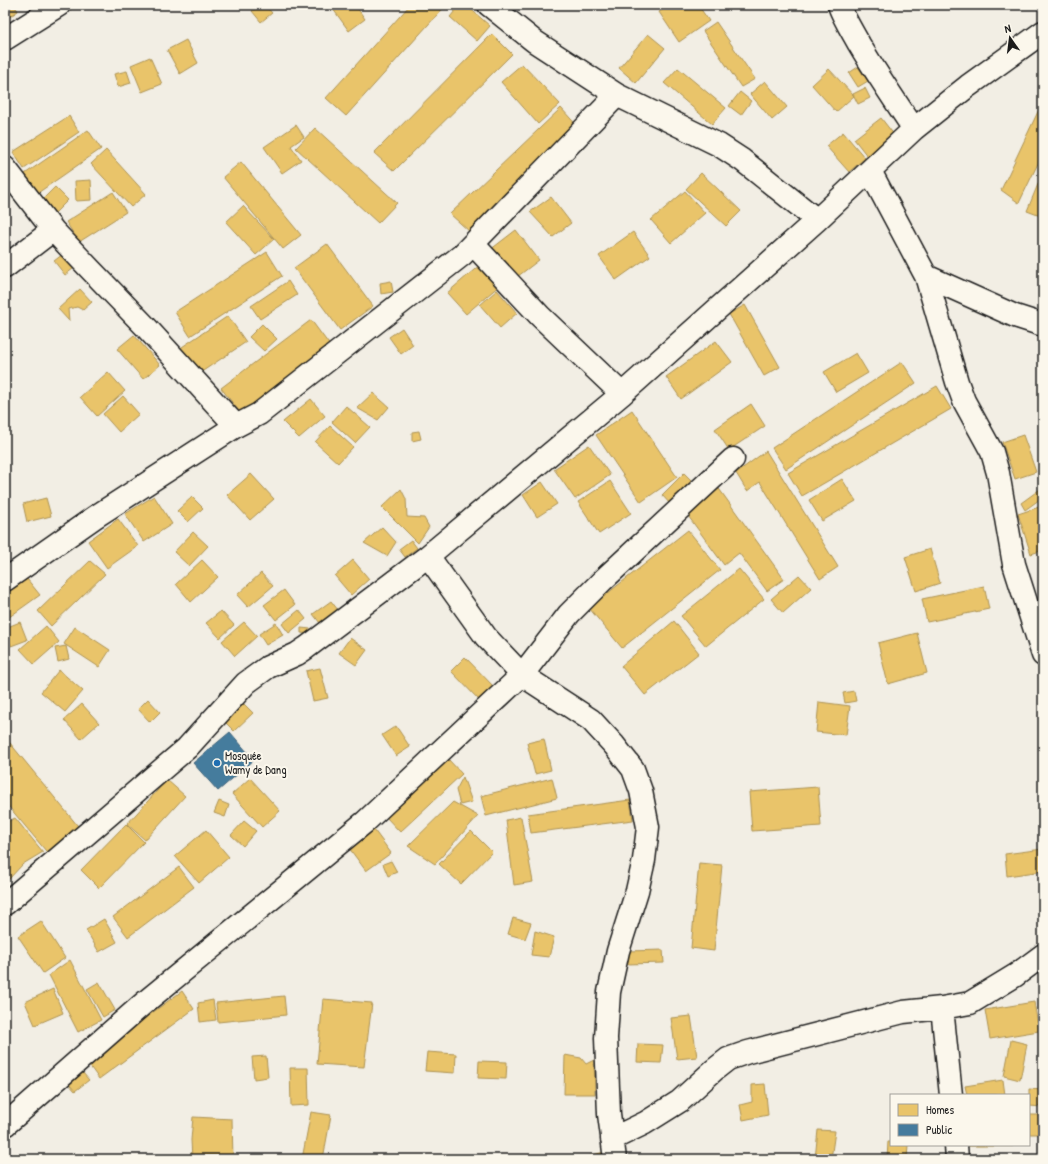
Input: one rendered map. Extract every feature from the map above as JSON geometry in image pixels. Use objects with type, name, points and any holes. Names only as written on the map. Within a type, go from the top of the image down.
[{"type":"street","points":[[5,39],[59,5]]},
{"type":"street","points":[[489,5],[534,42],[617,95],[719,145],[742,160],[817,220]]},
{"type":"street","points":[[839,5],[843,16],[865,54],[914,129]]},
{"type":"street","points":[[5,904],[188,748],[246,683],[268,667],[297,654],[306,648],[428,556],[622,394],[817,220],[914,129],[968,86],[1043,32]]},
{"type":"street","points":[[5,580],[95,517],[236,426],[259,414],[462,255],[617,95]]},
{"type":"street","points":[[5,168],[53,230],[145,326],[236,426]]},
{"type":"street","points":[[870,171],[926,276],[964,401],[992,452],[998,473],[1014,564],[1043,655]]},
{"type":"street","points":[[5,267],[53,230]]},
{"type":"street","points":[[473,244],[540,316],[622,394]]},
{"type":"street","points":[[926,276],[1015,316],[1043,325]]},
{"type":"street","points":[[5,1125],[144,1003],[365,822],[522,675],[569,614],[603,580],[733,459]]},
{"type":"street","points":[[428,556],[486,637],[522,675],[591,720],[633,769],[641,791],[648,827],[644,860],[637,891],[618,951],[609,992],[606,1038],[609,1108],[613,1149]]},
{"type":"street","points":[[613,1149],[645,1123],[680,1101],[728,1059],[748,1052],[903,1012],[964,1005],[977,1000],[1016,975],[1043,955]]},
{"type":"street","points":[[942,1008],[950,1094]]},
{"type":"street","points":[[956,1146],[957,1159]]},
{"type":"building: Homes","points":[[5,5],[14,5],[18,11],[5,20]]},
{"type":"building: Homes","points":[[260,5],[265,5],[272,13],[261,22],[252,11]]},
{"type":"building: Homes","points":[[330,5],[355,5],[365,19],[349,31]]},
{"type":"building: Homes","points":[[410,5],[446,5],[346,116],[326,98]]},
{"type":"building: Homes","points":[[460,5],[466,5],[490,26],[477,41],[450,17]]},
{"type":"building: Homes","points":[[670,5],[698,5],[709,21],[679,42],[659,12]]},
{"type":"building: Homes","points":[[716,22],[755,79],[741,87],[703,31]]},
{"type":"building: Homes","points":[[492,34],[512,54],[394,171],[374,153]]},
{"type":"building: Homes","points":[[648,34],[665,48],[636,83],[619,68]]},
{"type":"building: Homes","points":[[186,40],[198,63],[180,74],[167,50]]},
{"type":"building: Homes","points":[[150,57],[162,84],[142,92],[131,65]]},
{"type":"building: Homes","points":[[522,64],[560,104],[538,124],[501,82]]},
{"type":"building: Homes","points":[[858,67],[868,81],[858,87],[849,73]]},
{"type":"building: Homes","points":[[678,68],[726,108],[712,124],[664,83]]},
{"type":"building: Homes","points":[[829,69],[854,96],[836,112],[812,85]]},
{"type":"building: Homes","points":[[127,71],[131,83],[118,87],[114,74]]},
{"type":"building: Homes","points":[[765,81],[787,107],[772,120],[750,94]]},
{"type":"building: Homes","points":[[865,88],[870,98],[858,104],[853,94]]},
{"type":"building: Homes","points":[[740,92],[751,101],[741,115],[729,106]]},
{"type":"building: Homes","points":[[1043,101],[1043,153],[1019,203],[1001,190]]},
{"type":"building: Homes","points":[[561,108],[580,129],[470,232],[450,214]]},
{"type":"building: Homes","points":[[69,116],[79,132],[24,169],[13,152]]},
{"type":"building: Homes","points":[[881,118],[895,136],[868,157],[854,139]]},
{"type":"building: Homes","points":[[296,125],[304,137],[291,146],[301,160],[282,173],[264,147]]},
{"type":"building: Homes","points":[[315,128],[397,203],[378,223],[296,148]]},
{"type":"building: Homes","points":[[88,130],[101,149],[32,197],[19,178]]},
{"type":"building: Homes","points":[[843,132],[865,158],[849,172],[826,146]]},
{"type":"building: Homes","points":[[106,150],[146,194],[131,207],[91,164]]},
{"type":"building: Homes","points":[[241,162],[301,235],[283,249],[223,177]]},
{"type":"building: Homes","points":[[1043,172],[1043,217],[1027,211]]},
{"type":"building: Homes","points":[[701,173],[741,211],[726,226],[686,189]]},
{"type":"building: Homes","points":[[91,180],[92,200],[76,201],[75,181]]},
{"type":"building: Homes","points":[[55,187],[68,200],[52,216],[39,203]]},
{"type":"building: Homes","points":[[685,191],[705,213],[671,243],[651,220]]},
{"type":"building: Homes","points":[[113,192],[126,212],[79,242],[66,222]]},
{"type":"building: Homes","points":[[551,197],[571,223],[553,237],[530,212]]},
{"type":"building: Homes","points":[[243,206],[274,239],[256,255],[226,222]]},
{"type":"building: Homes","points":[[516,230],[539,260],[513,280],[490,250]]},
{"type":"building: Homes","points":[[633,232],[650,256],[616,280],[599,256]]},
{"type":"building: Homes","points":[[327,244],[373,306],[340,330],[294,268]]},
{"type":"building: Homes","points":[[67,251],[78,265],[65,275],[54,261]]},
{"type":"building: Homes","points":[[267,252],[282,276],[190,336],[175,312]]},
{"type":"building: Homes","points":[[481,264],[500,285],[466,314],[447,293]]},
{"type":"building: Homes","points":[[288,281],[297,295],[260,319],[251,306]]},
{"type":"building: Homes","points":[[391,281],[393,292],[381,294],[380,283]]},
{"type":"building: Homes","points":[[80,289],[92,302],[83,310],[77,307],[68,309],[69,321],[58,309]]},
{"type":"building: Homes","points":[[497,290],[517,313],[500,328],[480,305]]},
{"type":"building: Homes","points":[[745,305],[780,367],[764,376],[729,314]]},
{"type":"building: Homes","points":[[228,316],[246,342],[197,375],[179,349]]},
{"type":"building: Homes","points":[[311,320],[331,347],[242,415],[221,388]]},
{"type":"building: Homes","points":[[262,324],[277,339],[264,351],[249,337]]},
{"type":"building: Homes","points":[[402,328],[413,345],[401,354],[389,337]]},
{"type":"building: Homes","points":[[134,335],[160,365],[143,379],[117,349]]},
{"type":"building: Homes","points":[[716,341],[732,362],[681,399],[666,377]]},
{"type":"building: Homes","points":[[856,353],[868,373],[836,392],[824,372]]},
{"type":"building: Homes","points":[[902,362],[916,383],[786,469],[772,448]]},
{"type":"building: Homes","points":[[108,372],[125,391],[97,416],[80,397]]},
{"type":"building: Homes","points":[[937,386],[951,409],[802,496],[788,473]]},
{"type":"building: Homes","points":[[373,393],[389,407],[378,420],[357,408]]},
{"type":"building: Homes","points":[[123,396],[139,414],[119,432],[103,414]]},
{"type":"building: Homes","points":[[311,399],[325,416],[299,438],[283,422]]},
{"type":"building: Homes","points":[[751,404],[765,426],[729,450],[715,429]]},
{"type":"building: Homes","points":[[346,406],[370,427],[355,443],[332,422]]},
{"type":"building: Homes","points":[[632,410],[677,477],[641,502],[596,435]]},
{"type":"building: Homes","points":[[330,426],[353,447],[338,463],[315,442]]},
{"type":"building: Homes","points":[[419,431],[421,439],[412,441],[412,432]]},
{"type":"building: Homes","points":[[1023,435],[1036,472],[1015,479],[1002,442]]},
{"type":"building: Homes","points":[[589,445],[610,475],[575,499],[554,469]]},
{"type":"building: Homes","points":[[766,451],[838,567],[820,579],[760,482],[747,491],[736,473]]},
{"type":"building: Homes","points":[[684,473],[694,483],[671,505],[662,495]]},
{"type":"building: Homes","points":[[251,474],[274,499],[250,520],[227,495]]},
{"type":"building: Homes","points":[[842,479],[856,501],[822,521],[809,500]]},
{"type":"building: Homes","points":[[610,481],[631,513],[599,534],[578,502]]},
{"type":"building: Homes","points":[[542,482],[557,504],[537,517],[523,495]]},
{"type":"building: Homes","points":[[717,486],[784,579],[767,591],[739,553],[724,565],[683,509]]},
{"type":"building: Homes","points":[[1043,487],[1043,497],[1025,510],[1021,503]]},
{"type":"building: Homes","points":[[401,489],[406,499],[407,517],[424,518],[429,527],[418,543],[382,507]]},
{"type":"building: Homes","points":[[154,496],[172,524],[144,542],[125,514]]},
{"type":"building: Homes","points":[[192,497],[203,508],[188,522],[177,511]]},
{"type":"building: Homes","points":[[46,498],[51,516],[27,522],[23,504]]},
{"type":"building: Homes","points":[[1039,507],[1043,520],[1043,550],[1031,554],[1018,514]]},
{"type":"building: Homes","points":[[118,519],[138,546],[107,568],[88,541]]},
{"type":"building: Homes","points":[[382,527],[396,542],[387,556],[364,543]]},
{"type":"building: Homes","points":[[688,530],[720,570],[622,648],[589,608]]},
{"type":"building: Homes","points":[[193,532],[208,546],[189,566],[174,552]]},
{"type":"building: Homes","points":[[411,540],[417,548],[405,557],[399,549]]},
{"type":"building: Homes","points":[[930,549],[940,583],[916,591],[905,557]]},
{"type":"building: Homes","points":[[202,560],[218,577],[191,602],[176,584]]},
{"type":"building: Homes","points":[[353,560],[369,579],[351,595],[335,576]]},
{"type":"building: Homes","points":[[90,561],[105,574],[51,626],[38,611]]},
{"type":"building: Homes","points":[[739,569],[764,599],[706,646],[681,616]]},
{"type":"building: Homes","points":[[261,573],[273,586],[248,607],[237,595]]},
{"type":"building: Homes","points":[[799,575],[811,588],[783,613],[771,599]]},
{"type":"building: Homes","points":[[27,579],[40,595],[5,620],[5,594]]},
{"type":"building: Homes","points":[[984,586],[989,609],[927,622],[922,599]]},
{"type":"building: Homes","points":[[284,590],[295,605],[276,620],[264,605]]},
{"type":"building: Homes","points":[[331,601],[338,610],[320,623],[313,614]]},
{"type":"building: Homes","points":[[299,610],[306,619],[289,633],[282,624]]},
{"type":"building: Homes","points":[[221,611],[234,625],[220,638],[206,623]]},
{"type":"building: Homes","points":[[674,621],[699,653],[645,695],[621,666]]},
{"type":"building: Homes","points":[[20,622],[27,640],[11,646],[5,628]]},
{"type":"building: Homes","points":[[244,622],[257,636],[235,656],[222,641]]},
{"type":"building: Homes","points":[[276,623],[283,635],[266,645],[259,634]]},
{"type":"building: Homes","points":[[46,626],[59,642],[34,664],[20,649]]},
{"type":"building: Homes","points":[[75,627],[110,650],[99,667],[64,644]]},
{"type":"building: Homes","points":[[301,628],[311,629],[311,634],[301,633]]},
{"type":"building: Homes","points":[[917,633],[927,673],[888,684],[878,643]]},
{"type":"building: Homes","points":[[350,638],[367,650],[356,665],[339,653]]},
{"type":"building: Homes","points":[[66,646],[69,659],[58,662],[55,648]]},
{"type":"building: Homes","points":[[465,657],[496,689],[482,703],[451,671]]},
{"type":"building: Homes","points":[[320,668],[328,698],[313,701],[306,671]]},
{"type":"building: Homes","points":[[59,670],[83,691],[65,712],[41,692]]},
{"type":"building: Homes","points":[[854,691],[856,701],[845,703],[843,693]]},
{"type":"building: Homes","points":[[148,699],[160,712],[150,722],[138,709]]},
{"type":"building: Homes","points":[[819,702],[850,706],[846,735],[816,732]]},
{"type":"building: Homes","points":[[82,704],[99,723],[81,739],[64,720]]},
{"type":"building: Homes","points":[[244,704],[253,713],[234,731],[225,722]]},
{"type":"building: Homes","points":[[396,726],[410,747],[396,756],[382,735]]},
{"type":"building: Homes","points":[[5,737],[82,831],[51,857],[5,802]]},
{"type":"building: Homes","points":[[544,739],[551,770],[535,774],[527,743]]},
{"type":"building: Homes","points":[[448,759],[462,774],[400,832],[386,817]]},
{"type":"building: Homes","points":[[463,777],[472,802],[460,805],[456,790]]},
{"type":"building: Homes","points":[[250,778],[280,811],[262,827],[232,794]]},
{"type":"building: Homes","points":[[552,778],[557,798],[486,816],[481,796]]},
{"type":"building: Homes","points":[[167,780],[185,796],[145,840],[127,824]]},
{"type":"building: Homes","points":[[818,787],[821,826],[752,831],[749,792]]},
{"type":"building: Homes","points":[[630,800],[633,820],[531,833],[528,814]]},
{"type":"building: Homes","points":[[219,801],[229,805],[225,817],[214,813]]},
{"type":"building: Homes","points":[[453,802],[478,816],[435,864],[408,846]]},
{"type":"building: Homes","points":[[521,817],[533,882],[514,885],[506,820]]},
{"type":"building: Homes","points":[[15,818],[43,852],[23,864],[8,880],[5,876],[5,823]]},
{"type":"building: Homes","points":[[244,821],[256,831],[243,846],[231,835]]},
{"type":"building: Homes","points":[[126,824],[144,842],[99,888],[81,870]]},
{"type":"building: Homes","points":[[206,830],[229,857],[199,883],[175,856]]},
{"type":"building: Homes","points":[[374,830],[391,853],[366,871],[349,848]]},
{"type":"building: Homes","points":[[471,831],[492,852],[461,884],[439,864]]},
{"type":"building: Homes","points":[[1043,849],[1043,871],[1007,876],[1005,854]]},
{"type":"building: Homes","points":[[391,861],[397,872],[388,876],[383,864]]},
{"type":"building: Homes","points":[[699,863],[722,865],[714,951],[691,948]]},
{"type":"building: Homes","points":[[179,867],[194,887],[128,937],[113,917]]},
{"type":"building: Homes","points":[[513,918],[531,923],[525,939],[508,934]]},
{"type":"building: Homes","points":[[104,919],[117,942],[99,952],[86,930]]},
{"type":"building: Homes","points":[[41,921],[65,958],[43,973],[18,936]]},
{"type":"building: Homes","points":[[535,931],[554,937],[549,957],[531,955]]},
{"type":"building: Homes","points":[[663,950],[664,963],[627,964],[627,951]]},
{"type":"building: Homes","points":[[70,960],[101,1020],[78,1032],[49,975]]},
{"type":"building: Homes","points":[[99,982],[115,1010],[103,1017],[87,989]]},
{"type":"building: Homes","points":[[53,989],[63,1013],[35,1025],[25,1002]]},
{"type":"building: Homes","points":[[182,991],[194,1009],[99,1079],[86,1061]]},
{"type":"building: Homes","points":[[284,996],[286,1015],[218,1022],[216,1003]]},
{"type":"building: Homes","points":[[323,999],[372,1003],[364,1067],[317,1064]]},
{"type":"building: Homes","points":[[213,1000],[216,1020],[200,1022],[198,1003]]},
{"type":"building: Homes","points":[[1034,1002],[1039,1031],[990,1039],[985,1010]]},
{"type":"building: Homes","points":[[691,1016],[697,1057],[677,1059],[671,1018]]},
{"type":"building: Homes","points":[[1011,1040],[1027,1044],[1020,1080],[1004,1076]]},
{"type":"building: Homes","points":[[638,1044],[663,1045],[661,1063],[637,1062]]},
{"type":"building: Homes","points":[[427,1052],[456,1054],[455,1073],[425,1071]]},
{"type":"building: Homes","points":[[565,1055],[581,1058],[586,1064],[594,1060],[595,1094],[564,1094]]},
{"type":"building: Homes","points":[[266,1056],[268,1077],[254,1079],[252,1057]]},
{"type":"building: Homes","points":[[479,1061],[507,1062],[506,1079],[478,1078]]},
{"type":"building: Homes","points":[[290,1068],[308,1068],[309,1105],[291,1106]]},
{"type":"building: Homes","points":[[83,1073],[89,1080],[75,1091],[69,1084]]},
{"type":"building: Homes","points":[[1003,1080],[1005,1094],[967,1094],[965,1086]]},
{"type":"building: Homes","points":[[765,1084],[768,1115],[743,1120],[740,1105],[752,1102],[752,1085]]},
{"type":"building: Homes","points":[[1029,1089],[1043,1090],[1043,1107],[1030,1106]]},
{"type":"building: Homes","points":[[311,1112],[331,1115],[323,1159],[302,1159]]},
{"type":"building: Homes","points":[[1030,1115],[1043,1115],[1043,1134],[1030,1134]]},
{"type":"building: Homes","points":[[193,1117],[232,1119],[233,1159],[192,1159],[191,1140]]},
{"type":"building: Homes","points":[[818,1130],[835,1131],[831,1159],[815,1159]]},
{"type":"building: Homes","points":[[888,1142],[890,1142],[890,1146],[908,1146],[907,1159],[887,1159]]},
{"type":"building: Homes","points":[[604,1152],[606,1159],[583,1159],[583,1158]]},
{"type":"building: Public","points":[[230,732],[254,760],[218,791],[193,763]]},
{"type":"place","name":"Mosquée Wamy de Dang","points":[[217,763]]}]
